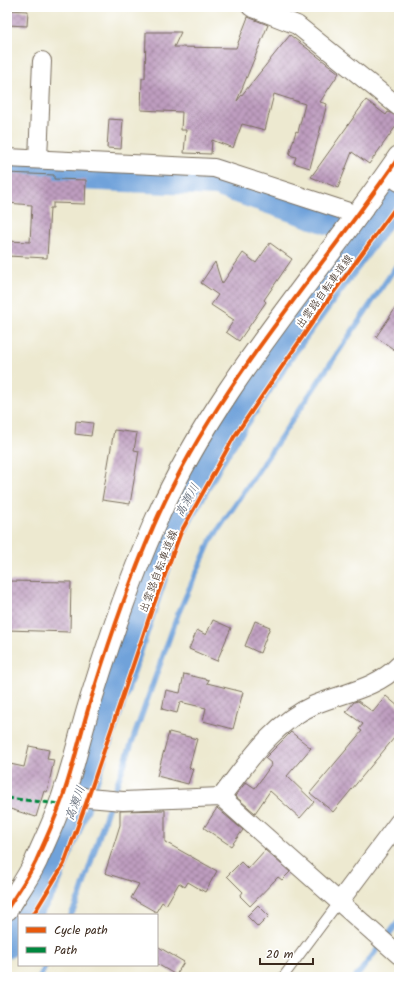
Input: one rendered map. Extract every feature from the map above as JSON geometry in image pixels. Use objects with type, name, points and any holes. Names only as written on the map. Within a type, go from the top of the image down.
[{"type":"street","points":[[251,7],[297,25],[399,107]]},
{"type":"street","points":[[38,159],[42,61]]},
{"type":"street","points":[[7,158],[214,168],[358,216]]},
{"type":"street","points":[[7,909],[35,863],[65,792],[94,691],[119,616],[154,524],[189,453],[290,304],[395,171]]},
{"type":"street","points":[[221,797],[258,749],[290,718],[313,705],[365,688],[399,666]]},
{"type":"street","points":[[65,792],[88,798],[123,801],[221,797],[399,954]]},
{"type":"street","points":[[339,902],[399,822]]},
{"type":"lane","points":[[283,977],[339,902]]},
{"type":"building","points":[[7,10],[28,11],[27,26],[7,25]]},
{"type":"building","points":[[248,17],[268,25],[237,101],[290,35],[339,73],[320,102],[327,104],[310,168],[294,163],[296,157],[289,155],[296,131],[298,132],[305,104],[274,94],[265,130],[242,124],[233,148],[212,140],[211,154],[184,153],[186,130],[181,130],[182,112],[141,110],[142,78],[145,78],[146,32],[181,32],[174,47],[236,48]]},
{"type":"building","points":[[366,100],[386,115],[388,112],[399,117],[399,122],[369,164],[352,152],[338,188],[311,177]]},
{"type":"building","points":[[109,119],[123,120],[121,149],[107,148]]},
{"type":"building","points":[[7,173],[54,175],[54,179],[86,180],[85,204],[53,203],[53,208],[50,208],[47,258],[7,256],[7,241],[30,242],[32,205],[7,203]]},
{"type":"building","points":[[270,243],[292,259],[264,300],[266,302],[239,341],[226,332],[234,320],[211,305],[218,295],[201,283],[215,262],[222,284],[243,253],[256,263]]},
{"type":"building","points":[[399,303],[399,353],[376,337]]},
{"type":"building","points":[[76,421],[93,423],[91,436],[75,434]]},
{"type":"building","points":[[114,430],[137,433],[134,450],[139,451],[130,504],[102,500]]},
{"type":"building","points":[[7,581],[71,582],[70,632],[7,630]]},
{"type":"building","points":[[213,620],[231,628],[217,661],[189,649],[197,630],[206,635]]},
{"type":"building","points":[[255,621],[270,627],[260,653],[245,646]]},
{"type":"building","points":[[184,674],[209,680],[207,683],[243,692],[233,729],[203,721],[206,708],[180,702],[177,713],[162,709],[166,690],[180,693]]},
{"type":"building","points":[[386,696],[399,707],[399,732],[333,812],[310,793],[362,731],[359,729],[363,724],[346,712],[354,702],[358,701],[373,712]]},
{"type":"building","points":[[169,732],[197,739],[189,768],[193,769],[188,784],[157,776]]},
{"type":"building","points":[[291,732],[311,748],[287,776],[314,802],[300,818],[270,791],[255,813],[235,796],[246,782],[255,788],[272,764],[265,758]]},
{"type":"building","points":[[29,746],[49,750],[47,759],[54,760],[47,792],[44,791],[36,817],[7,808],[7,778],[10,764],[24,767]]},
{"type":"building","points":[[217,808],[243,830],[231,846],[204,828]]},
{"type":"building","points":[[165,810],[165,842],[217,871],[205,892],[188,882],[185,887],[179,883],[166,905],[162,902],[156,912],[131,898],[139,884],[105,873],[120,825],[120,811]]},
{"type":"building","points":[[265,850],[290,872],[282,880],[278,877],[250,906],[240,896],[243,892],[227,876],[241,862],[248,869]]},
{"type":"building","points":[[258,905],[269,916],[258,927],[247,916]]},
{"type":"building","points":[[158,947],[184,962],[176,975],[158,965]]},
{"type":"waterway","points":[[7,171],[217,180],[366,231]]},
{"type":"waterway","name":"高瀬川","points":[[25,914],[44,884],[75,806],[164,541],[212,454],[285,344],[399,190]]},
{"type":"waterway","points":[[71,914],[80,896],[108,809],[178,614],[210,542],[399,262]]},
{"type":"waterway","points":[[356,977],[399,921]]},
{"type":"waterway","name":"高瀬川","points":[[7,942],[18,925]]},
{"type":"waterway","points":[[40,977],[46,966]]},
{"type":"marked path","points":[[7,798],[60,804]]},
{"type":"cycle path","points":[[7,909],[33,867],[59,808],[107,648],[137,565],[178,475],[206,427],[236,381],[399,157]]},
{"type":"cycle path","name":"出雲路自転車道線","points":[[34,914],[64,864],[151,612],[181,532],[234,437],[325,304],[399,203]]}]
